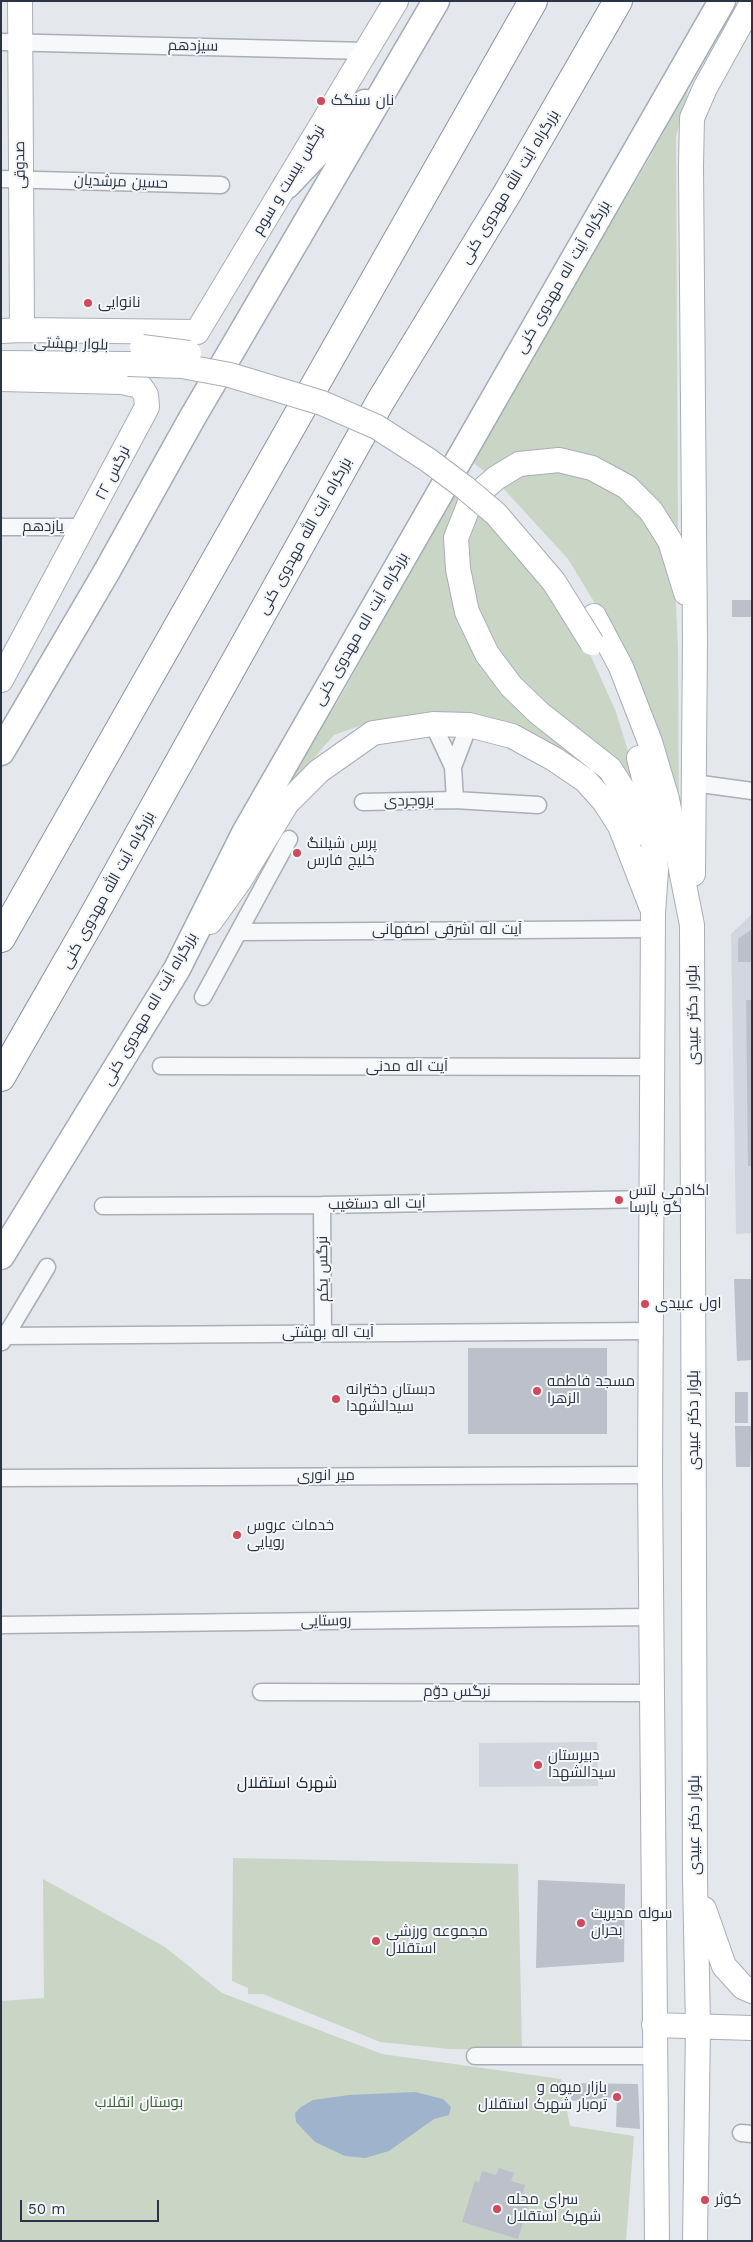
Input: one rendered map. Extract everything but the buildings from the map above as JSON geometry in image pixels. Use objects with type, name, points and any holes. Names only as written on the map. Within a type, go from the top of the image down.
[{"type":"highway","points":[[1,938],[533,1]]},
{"type":"highway","name":"بزرگراه آیت الله مهدوی کنی","points":[[1,1077],[90,922],[380,402],[508,192],[618,1]]},
{"type":"main road","name":"صدوقی","points":[[12,330],[10,42],[20,1]]},
{"type":"main road","name":"نرگس بیست و سوم","points":[[12,330],[197,332],[396,1]]},
{"type":"main road","points":[[1,752],[436,1]]},
{"type":"main road","name":"بزرگراه آیت اله مهدوی کنی","points":[[1,1256],[177,969],[245,832],[722,1]]},
{"type":"main road","points":[[700,40],[752,3]]},
{"type":"main road","points":[[692,925],[695,641],[692,118],[705,88],[752,3]]},
{"type":"main road","points":[[287,185],[393,74]]},
{"type":"main road","name":"بلوار بهشتی","points":[[1,342],[135,355]]},
{"type":"main road","points":[[135,355],[230,375],[322,402],[377,427],[435,465],[496,514],[554,582],[592,643],[616,692],[636,746],[647,790],[656,870],[650,1475],[656,2241]]},
{"type":"main road","name":"بلوار بهشتی","points":[[1,363],[135,355]]},
{"type":"main road","name":"بلوار دکتر عبیدی","points":[[135,355],[235,361],[282,373],[330,389],[385,415],[465,471],[500,501],[562,570],[594,616],[621,667],[650,742],[667,799],[692,925],[695,1879],[698,2026],[695,2241]]},
{"type":"main road","name":"نرگس ۲۲","points":[[1,379],[122,382],[140,386],[146,395],[147,407],[85,527],[4,672]]},
{"type":"main road","points":[[656,870],[633,805],[610,769],[538,713],[511,686],[486,654],[467,612],[458,569],[456,538],[469,505],[481,491],[519,464],[558,460],[592,468],[626,487],[651,511],[670,541],[683,578],[695,641]]},
{"type":"main road","points":[[177,969],[240,880],[287,803],[319,771],[373,733],[433,724],[469,726],[512,736],[554,759],[585,780],[604,802],[620,826],[654,921]]},
{"type":"main road","points":[[695,1879],[709,1929],[724,1966],[742,1986],[752,1991]]},
{"type":"main road","points":[[654,2025],[752,2028]]},
{"type":"street","name":"سیزدهم","points":[[10,42],[367,51]]},
{"type":"street","name":"حسین مرشدیان","points":[[11,179],[221,185]]},
{"type":"street","name":"یازدهم","points":[[1,527],[85,527]]},
{"type":"street","name":"بروجردی","points":[[433,724],[453,767],[456,800]]},
{"type":"street","name":"بروجردی","points":[[453,767],[469,726]]},
{"type":"street","points":[[694,783],[752,791]]},
{"type":"street","name":"بروجردی","points":[[363,802],[456,800],[538,805]]},
{"type":"street","points":[[203,997],[289,839]]},
{"type":"street","name":"آیت اله اشرفی اصفهانی","points":[[239,932],[654,921]]},
{"type":"street","name":"آیت اله مدنی","points":[[161,1066],[653,1067]]},
{"type":"street","name":"آیت اله دستغیب","points":[[103,1206],[322,1205],[652,1199]]},
{"type":"street","name":"نرگس یکم","points":[[322,1205],[323,1333]]},
{"type":"street","points":[[3,1340],[47,1267]]},
{"type":"street","name":"آیت اله بهشتی","points":[[3,1340],[323,1333],[651,1331]]},
{"type":"street","name":"میر انوری","points":[[1,1478],[650,1475]]},
{"type":"street","name":"روستایی","points":[[1,1625],[651,1618]]},
{"type":"street","name":"نرگس دوّم","points":[[261,1692],[652,1693]]},
{"type":"street","points":[[475,2056],[654,2056]]},
{"type":"shaded area","points":[[752,914],[752,1233],[736,1234],[731,934]]},
{"type":"shaded area","name":"دبیرستان سیدالشهدا","points":[[597,1742],[598,1786],[479,1787],[479,1743]]},
{"type":"green space","points":[[690,83],[676,137],[678,535],[635,478],[601,458],[570,450],[530,453],[501,460],[484,471],[471,461],[649,159]]},
{"type":"green space","points":[[557,471],[577,475],[616,493],[633,506],[659,540],[675,586],[678,649],[679,823],[656,725],[627,656],[568,559],[501,486],[517,477],[536,472]]},
{"type":"green space","points":[[455,494],[463,499],[446,553],[446,572],[456,616],[600,769],[627,806],[594,776],[413,715],[362,725],[334,735],[279,798],[344,691]]},
{"type":"green space","points":[[479,513],[547,582],[589,652],[616,712],[636,777],[643,816],[579,736],[504,663],[476,604],[466,552],[472,524]]},
{"type":"green space","name":"مجموعه ورزشی استقلال","points":[[233,1858],[518,1864],[522,2048],[511,2050],[449,2049],[380,2042],[263,1994],[248,1994],[248,1988],[232,1981]]},
{"type":"green space","name":"بوستان انقلاب","points":[[43,1879],[165,1947],[222,1993],[382,2054],[561,2079],[570,2126],[634,2136],[626,2241],[1,2241],[1,2001],[44,1998]]},
{"type":"water","points":[[415,2092],[443,2099],[451,2107],[449,2115],[434,2119],[389,2151],[365,2158],[345,2156],[315,2142],[296,2122],[295,2113],[313,2100],[349,2095]]},
{"type":"place","name":"نان سنگک","points":[[321,101]]},
{"type":"place","name":"نانوایی","points":[[88,303]]},
{"type":"place","name":"پرس شیلنگ خلیج فارس","points":[[297,853]]},
{"type":"place","name":"اکادمی لتس گو پارسا","points":[[619,1200]]},
{"type":"place","name":"اول عبیدی","points":[[645,1304]]},
{"type":"place","name":"مسجد فاطمه الزهرا","points":[[537,1391]]},
{"type":"place","name":"دبستان دخترانه سیدالشهدا","points":[[336,1399]]},
{"type":"place","name":"خدمات عروس رویایی","points":[[237,1535]]},
{"type":"place","name":"دبیرستان سیدالشهدا","points":[[538,1765]]},
{"type":"place","name":"سوله مدیریت بحران","points":[[581,1923]]},
{"type":"place","name":"مجموعه ورزشی استقلال","points":[[376,1941]]},
{"type":"place","name":"بازار میوه و تره‌بار شهرک استقلال","points":[[617,2097]]},
{"type":"place","name":"کوثر","points":[[705,2200]]},
{"type":"place","name":"سرای محله شهرک استقلال","points":[[497,2209]]},
{"type":"district","name":"شهرک استقلال","points":[[287,1783]]}]
